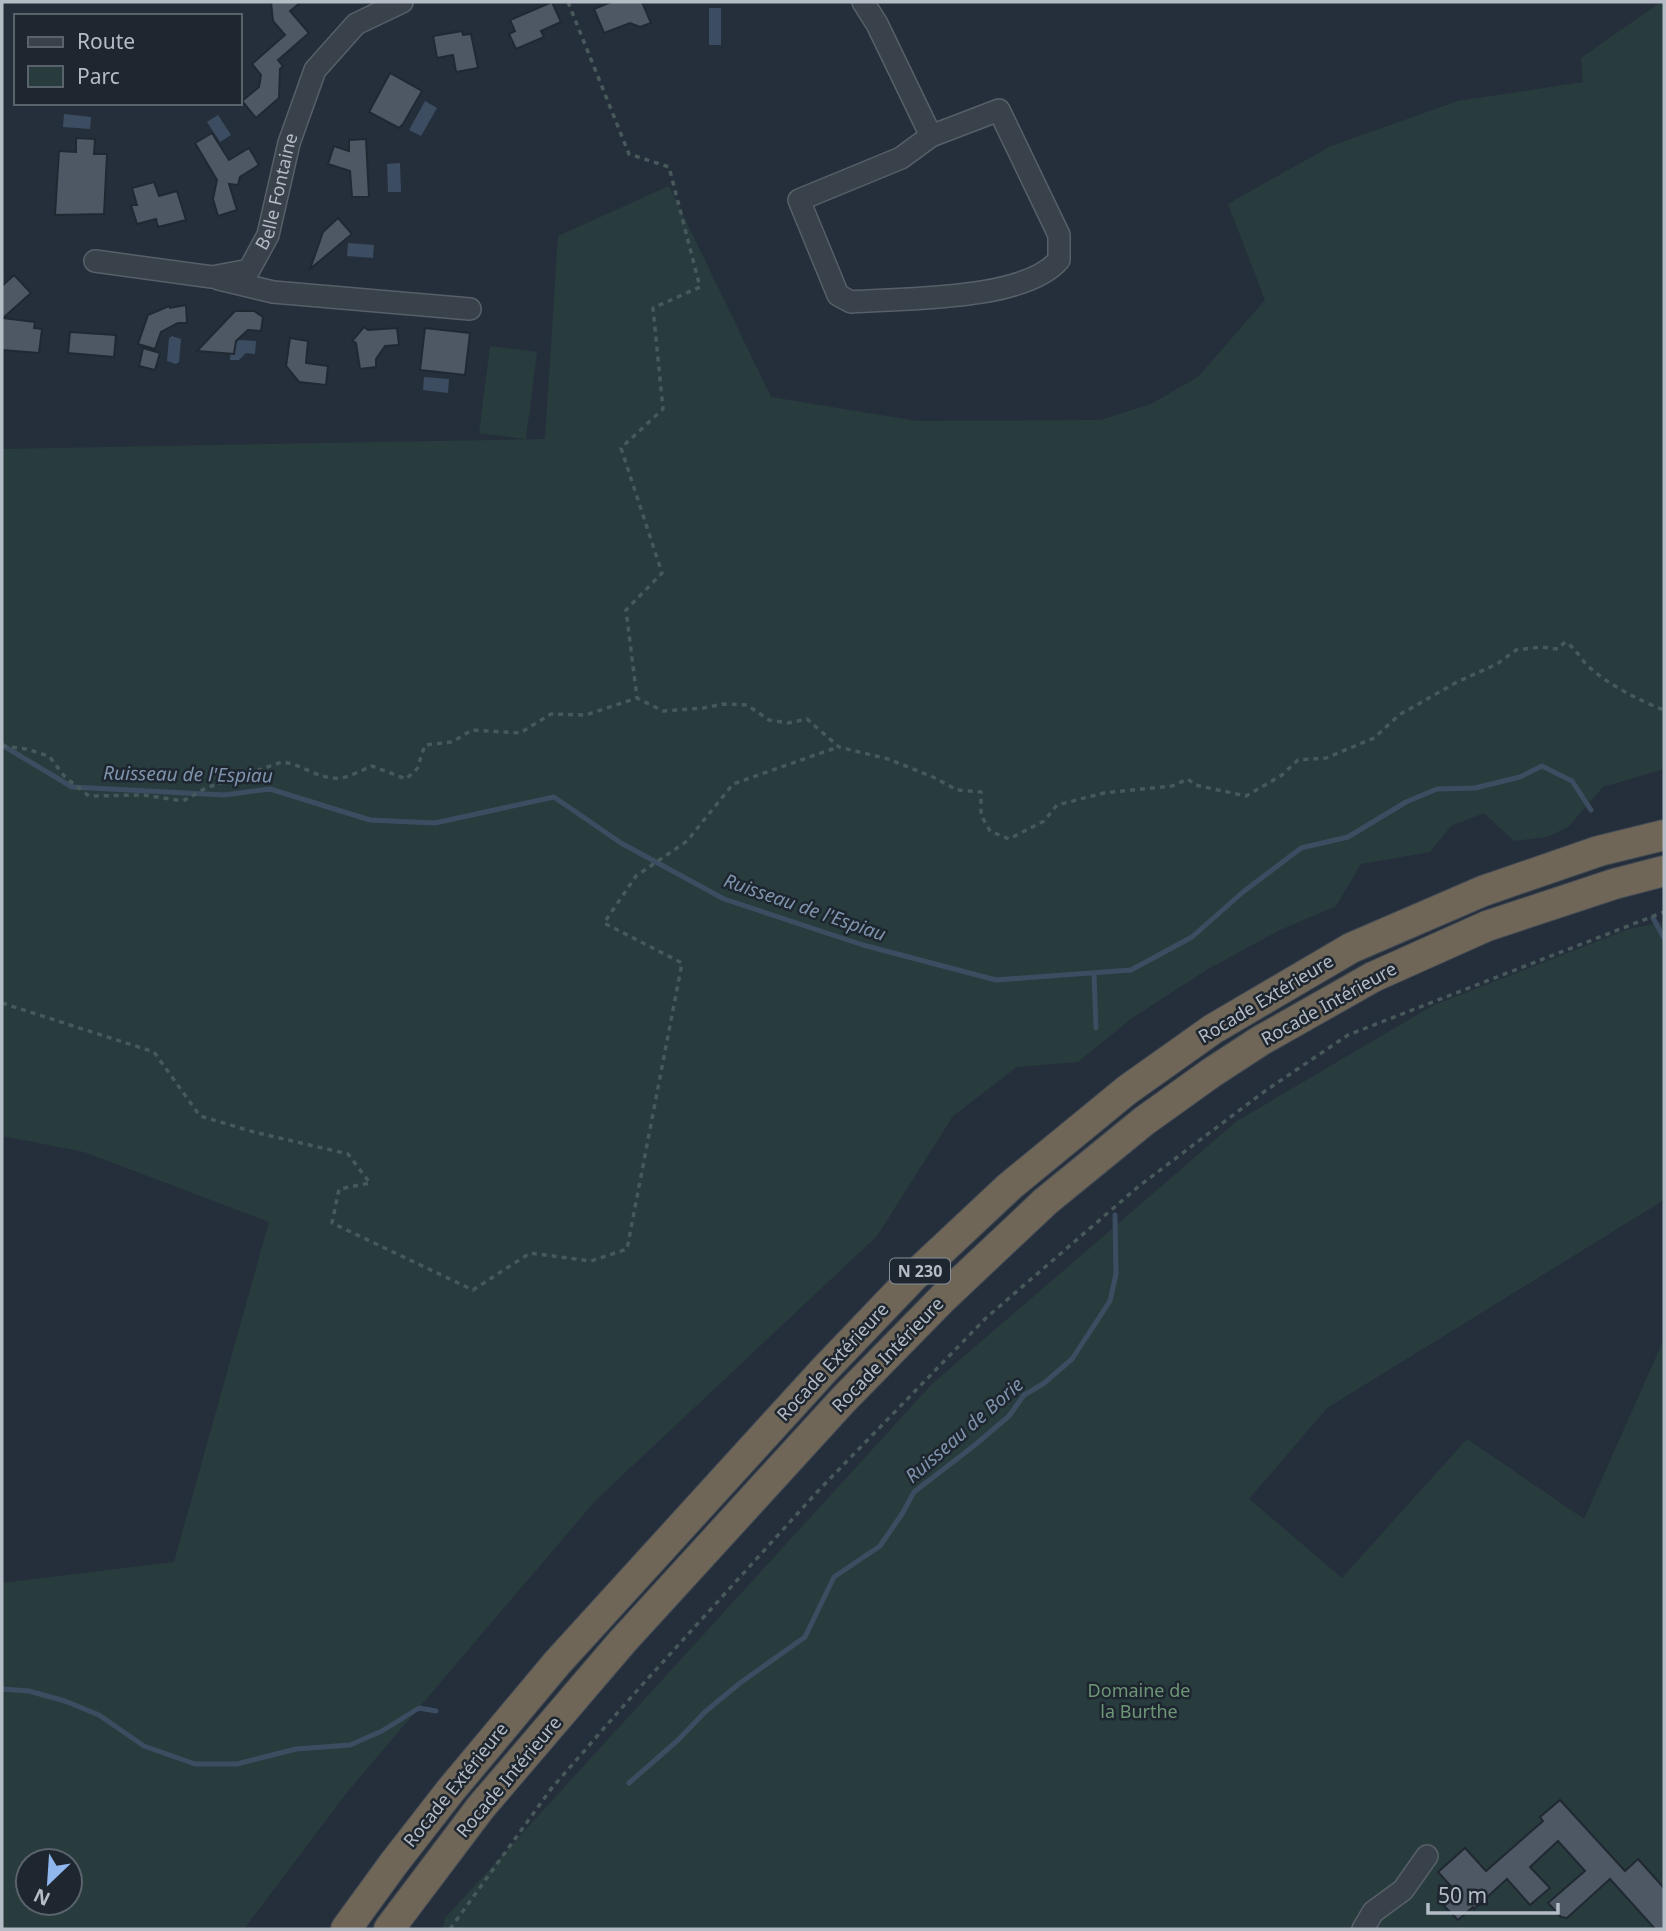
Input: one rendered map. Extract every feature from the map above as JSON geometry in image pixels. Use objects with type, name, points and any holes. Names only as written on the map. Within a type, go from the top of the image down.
[{"type":"highway","name":"Rocade Extérieure","points":[[346,1929],[450,1791],[566,1653],[824,1370],[914,1276],[1021,1177],[1127,1090],[1213,1029],[1351,948],[1483,891],[1599,851],[1664,835]]},
{"type":"highway","name":"Rocade Intérieure","points":[[389,1929],[481,1807],[622,1642],[844,1399],[943,1298],[1046,1201],[1143,1121],[1211,1073],[1260,1041],[1373,977],[1487,926],[1614,884],[1664,872]]},
{"type":"street","name":"Belle Fontaine","points":[[95,261],[212,277],[249,270],[268,235],[289,143],[315,70],[356,24],[402,2]]},
{"type":"street","points":[[863,2],[877,24],[931,136]]},
{"type":"street","points":[[999,110],[1059,235],[1059,260],[1052,268],[1026,281],[994,292],[851,302],[838,295],[799,200],[901,158],[931,136],[999,110]]},
{"type":"street","points":[[212,277],[272,292],[470,310]]},
{"type":"street","points":[[1363,1929],[1373,1912],[1403,1890],[1427,1856]]},
{"type":"path","points":[[568,2],[629,154],[669,167],[700,287],[653,308],[663,409],[621,449],[662,573],[626,610],[637,698]]},
{"type":"path","points":[[2,746],[26,749],[49,757],[65,777],[89,796],[143,795],[183,801],[206,788],[282,762],[293,763],[319,775],[340,778],[372,766],[405,779],[417,769],[425,745],[452,741],[472,730],[520,733],[551,714],[586,715],[637,698],[663,711],[723,704],[747,705],[769,720],[788,723],[807,719],[839,747],[888,758],[957,790],[981,792],[981,815],[990,831],[1009,839],[1044,821],[1057,805],[1104,793],[1172,786],[1188,779],[1195,785],[1246,796],[1282,775],[1298,760],[1325,758],[1374,737],[1399,715],[1457,682],[1496,664],[1516,650],[1541,647],[1558,649],[1565,642],[1575,648],[1596,671],[1642,702],[1664,710]]},
{"type":"path","points":[[2,1003],[154,1052],[200,1116],[348,1154],[370,1183],[339,1189],[332,1223],[473,1290],[530,1253],[591,1261],[627,1249],[682,963],[604,923],[636,876],[687,841],[733,784],[839,747]]},
{"type":"path","points":[[450,1929],[551,1789],[818,1491],[986,1318],[1139,1186],[1265,1091],[1348,1035],[1664,912]]},
{"type":"green space","points":[[1664,2],[1664,769],[1603,787],[1568,827],[1547,837],[1514,841],[1484,813],[1451,826],[1430,852],[1361,864],[1336,906],[1278,931],[1208,969],[1132,1018],[1078,1062],[1017,1067],[953,1116],[877,1236],[595,1501],[348,1791],[244,1929],[2,1929],[2,1583],[174,1562],[269,1222],[84,1152],[2,1136],[2,449],[545,439],[558,236],[669,186],[771,397],[917,421],[1101,420],[1151,404],[1198,377],[1265,300],[1228,204],[1331,146],[1458,101],[1583,82],[1581,58]]},
{"type":"green space","points":[[490,346],[537,352],[526,439],[479,433]]},
{"type":"green space","name":"Domaine de la Burthe","points":[[1664,922],[1664,1200],[1327,1408],[1249,1499],[1342,1578],[1467,1439],[1584,1519],[1664,1339],[1664,1929],[443,1929],[445,1918],[932,1384],[1237,1121],[1434,1005],[1629,929]]},
{"type":"water","points":[[709,8],[721,8],[721,45],[709,45]]},
{"type":"water","points":[[425,101],[437,108],[421,136],[409,130]]},
{"type":"water","points":[[64,114],[91,117],[90,129],[63,127]]},
{"type":"water","points":[[218,115],[231,135],[220,142],[207,122]]},
{"type":"water","points":[[400,163],[401,192],[388,192],[387,164]]},
{"type":"water","points":[[348,243],[374,245],[373,258],[347,256]]},
{"type":"water","points":[[172,336],[181,339],[179,362],[176,364],[167,361],[169,338]]},
{"type":"water","points":[[239,340],[256,341],[255,354],[246,353],[239,360],[230,360],[231,347]]},
{"type":"water","points":[[424,377],[449,379],[448,393],[423,390]]},
{"type":"building","points":[[271,2],[301,2],[290,11],[309,33],[278,60],[283,66],[280,69],[279,98],[256,118],[242,101],[259,87],[261,75],[252,64],[285,35],[273,21]]},
{"type":"building","points":[[552,2],[561,22],[541,31],[544,37],[516,49],[509,34],[515,31],[510,20]]},
{"type":"building","points":[[611,2],[642,2],[651,23],[640,27],[630,23],[604,33],[594,9]]},
{"type":"building","points":[[462,31],[463,35],[471,34],[478,68],[456,72],[453,55],[437,58],[433,36]]},
{"type":"building","points":[[390,73],[422,91],[399,128],[369,112]]},
{"type":"building","points":[[212,133],[229,160],[249,148],[259,165],[240,177],[238,185],[229,184],[237,210],[218,216],[213,199],[217,180],[195,143]]},
{"type":"building","points":[[76,138],[95,139],[94,154],[107,154],[104,214],[55,215],[59,151],[76,152]]},
{"type":"building","points":[[366,139],[369,197],[352,197],[350,171],[328,164],[334,146],[349,151],[349,140]]},
{"type":"building","points":[[154,182],[159,196],[177,191],[186,220],[158,227],[156,219],[137,224],[131,205],[137,205],[132,188]]},
{"type":"building","points":[[338,218],[352,234],[310,269],[323,232]]},
{"type":"building","points":[[14,275],[31,293],[3,318],[35,322],[34,328],[42,329],[39,353],[2,350],[2,286]]},
{"type":"building","points":[[186,305],[187,323],[178,323],[161,332],[155,349],[138,344],[148,315],[169,306]]},
{"type":"building","points":[[235,311],[254,311],[263,317],[261,331],[248,330],[236,341],[234,354],[197,351]]},
{"type":"building","points":[[364,327],[368,330],[397,328],[399,345],[385,346],[376,359],[376,367],[360,369],[356,343],[352,341]]},
{"type":"building","points":[[425,328],[470,333],[465,375],[420,370]]},
{"type":"building","points":[[70,332],[116,335],[114,357],[68,353]]},
{"type":"building","points":[[290,338],[308,341],[306,363],[328,366],[326,385],[299,382],[286,366]]},
{"type":"building","points":[[143,348],[160,353],[155,370],[139,366]]},
{"type":"building","points":[[1560,1800],[1625,1871],[1638,1859],[1664,1888],[1664,1929],[1655,1929],[1610,1879],[1567,1918],[1561,1917],[1548,1903],[1585,1871],[1558,1841],[1530,1867],[1550,1888],[1530,1905],[1507,1879],[1458,1920],[1444,1906],[1457,1893],[1438,1872],[1465,1848],[1486,1871],[1543,1821],[1540,1817]]},
{"type":"waterway","name":"Ruisseau de l'Espiau","points":[[2,745],[72,787],[224,795],[270,789],[370,820],[435,823],[554,797],[621,843],[724,899],[863,945],[996,980],[1131,970],[1192,937],[1243,892],[1301,848],[1348,837],[1406,802],[1437,789],[1475,788],[1520,777],[1542,766],[1572,781],[1591,810]]},
{"type":"waterway","points":[[1653,918],[1664,938]]},
{"type":"waterway","name":"Ruisseau de Borie","points":[[1094,974],[1096,1028]]},
{"type":"waterway","name":"Ruisseau de Borie","points":[[629,1783],[706,1711],[805,1637],[834,1577],[880,1546],[914,1492],[1009,1416],[1024,1395],[1043,1384],[1072,1359],[1110,1301],[1116,1274],[1115,1215]]},
{"type":"waterway","name":"Ruisseau de Borie","points":[[2,1689],[29,1691],[65,1701],[99,1715],[144,1746],[195,1764],[237,1764],[296,1749],[350,1745],[382,1731],[419,1708],[436,1711]]}]
